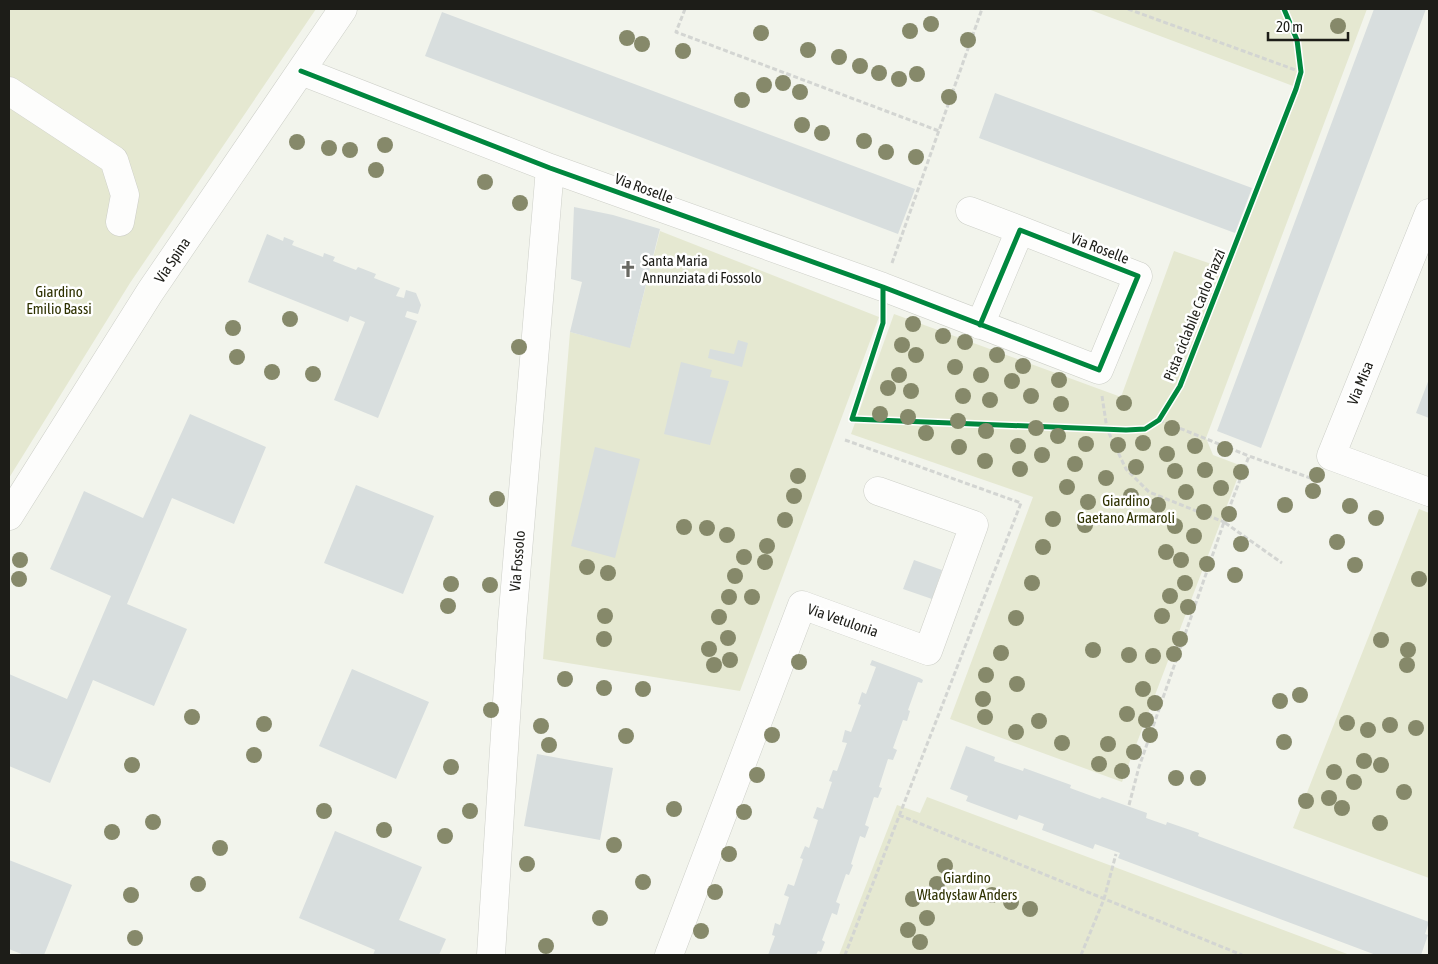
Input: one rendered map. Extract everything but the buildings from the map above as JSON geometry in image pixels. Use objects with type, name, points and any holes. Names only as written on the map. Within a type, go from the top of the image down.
[{"type":"street","name":"Via Spina","points":[[9,516],[150,292],[343,9]]},
{"type":"street","name":"Via Roselle","points":[[302,71],[550,168],[883,287],[1099,370],[1138,276],[970,211]]},
{"type":"street","points":[[9,91],[114,160],[125,196],[120,222]]},
{"type":"street","name":"Via Fossolo","points":[[491,955],[512,623],[550,168]]},
{"type":"street","name":"Via Misa","points":[[1429,213],[1331,456],[1429,492]]},
{"type":"street","points":[[980,325],[1020,230]]},
{"type":"street","name":"Via Vetulonia","points":[[670,955],[802,605],[928,651],[974,525],[878,491]]},
{"type":"path","points":[[685,9],[676,32],[939,131]]},
{"type":"path","points":[[883,287],[982,9]]},
{"type":"path","points":[[1128,9],[1301,72]]},
{"type":"path","points":[[1299,80],[1300,64]]},
{"type":"path","points":[[1099,370],[1107,430],[1126,469],[1149,492],[1224,522],[1282,563]]},
{"type":"path","points":[[1152,425],[1160,418],[1249,456],[1319,481]]},
{"type":"path","points":[[1097,429],[1117,430]]},
{"type":"path","points":[[1129,805],[1139,767],[1224,522],[1249,456]]},
{"type":"path","points":[[899,815],[1242,955]]},
{"type":"path","points":[[1081,955],[1104,899],[1116,854]]},
{"type":"green space","name":"Giardino Emilio Bassi","points":[[9,9],[316,9],[130,283],[9,478]]},
{"type":"green space","name":"Giardino Gaetano Armaroli","points":[[1088,9],[1367,9],[1206,438],[1213,455],[1242,466],[1122,782],[950,719],[1033,497],[851,434],[894,314],[1121,397],[1174,251],[1223,268],[1293,86]]},
{"type":"green space","points":[[660,231],[879,317],[740,691],[543,659],[570,332],[630,347]]},
{"type":"green space","points":[[1419,509],[1429,513],[1429,878],[1293,828]]},
{"type":"green space","name":"Giardino Władysław Anders","points":[[927,797],[1350,955],[839,955],[897,805],[920,813]]},
{"type":"cycle path","name":"Pista ciclabile Carlo Piazzi","points":[[883,287],[883,323],[852,419],[1126,430],[1145,429],[1159,420],[1180,386],[1296,89],[1301,72],[1297,40],[1284,9]]},
{"type":"cycle path","points":[[301,71],[550,168],[883,287],[1099,370],[1138,276],[1020,230],[980,325]]},
{"type":"place","name":"Santa Maria Annunziata di Fossolo","points":[[628,269]]}]
